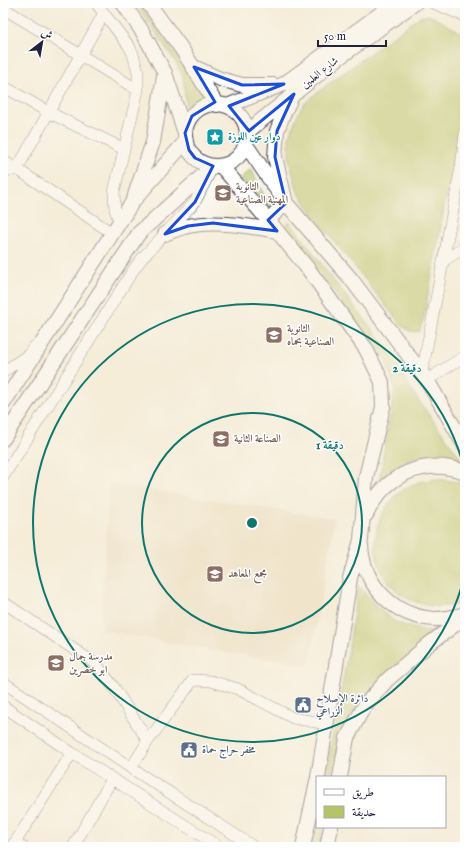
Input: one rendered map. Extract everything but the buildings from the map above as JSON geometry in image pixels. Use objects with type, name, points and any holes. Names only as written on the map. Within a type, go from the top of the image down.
[{"type":"main road","points":[[3,404],[133,201],[186,137],[187,124],[192,116],[199,110],[208,106],[222,106],[234,111],[241,117],[245,124],[246,139],[242,153],[229,164],[217,166],[204,164],[195,158],[189,150],[186,137],[165,73],[142,31],[123,3]]},
{"type":"main road","name":"شارع العلمين","points":[[246,139],[289,89],[395,3]]},
{"type":"main road","name":"شارع العلمين","points":[[222,106],[289,89],[337,59],[415,3]]},
{"type":"main road","points":[[149,4],[182,48],[222,106]]},
{"type":"main road","points":[[194,67],[220,79],[242,85],[289,89],[278,131],[275,157],[286,203]]},
{"type":"main road","points":[[133,201],[153,142],[165,73]]},
{"type":"main road","points":[[246,139],[286,203],[350,279],[424,377],[465,446]]},
{"type":"main road","points":[[217,166],[268,220],[309,270],[366,350],[382,382],[383,407],[366,476],[360,540],[362,555],[369,576],[381,595],[393,605],[406,612],[420,617],[435,619],[450,618],[465,614]]},
{"type":"main road","points":[[3,439],[139,233],[217,166]]},
{"type":"main road","points":[[268,220],[286,203]]},
{"type":"main road","points":[[165,234],[188,226],[214,223],[277,231]]},
{"type":"main road","points":[[318,776],[350,578],[364,521],[371,503],[383,488],[398,477],[415,469],[434,466],[453,468],[465,472]]},
{"type":"main road","points":[[340,776],[347,738],[365,706],[387,680],[429,644],[465,617]]},
{"type":"main road","points":[[303,847],[316,786]]},
{"type":"main road","points":[[327,847],[331,828]]},
{"type":"street","points":[[96,3],[129,46],[138,72],[138,90],[113,198],[116,227]]},
{"type":"street","points":[[433,3],[465,16]]},
{"type":"street","points":[[3,8],[138,90]]},
{"type":"street","points":[[3,172],[16,169],[104,13]]},
{"type":"street","points":[[3,86],[48,112],[124,149]]},
{"type":"street","points":[[424,377],[443,261],[461,167],[465,134]]},
{"type":"street","points":[[3,161],[116,227]]},
{"type":"street","points":[[3,476],[134,268],[195,202],[217,166]]},
{"type":"street","points":[[443,261],[465,247]]},
{"type":"street","points":[[3,372],[28,355],[62,313]]},
{"type":"street","points":[[424,377],[465,356]]},
{"type":"street","points":[[3,602],[96,664],[113,686],[148,741]]},
{"type":"street","points":[[130,768],[193,680],[212,681],[238,689],[293,718],[327,724]]},
{"type":"street","points":[[3,682],[130,768],[254,847]]},
{"type":"street","points":[[3,706],[72,753],[218,847]]},
{"type":"street","points":[[16,846],[72,753]]},
{"type":"street","points":[[73,847],[112,779]]},
{"type":"highlighted area","points":[[194,67],[242,85],[284,84],[229,106],[249,131],[294,94],[277,131],[275,157],[286,203],[268,220],[277,231],[213,223],[188,226],[165,234],[195,202],[213,166],[195,158],[189,150],[185,133],[192,116],[215,102]]},
{"type":"shaded area","name":"مجمع المعاهد","points":[[109,483],[335,519],[309,665],[227,653],[101,630]]},
{"type":"green space","points":[[135,3],[139,3],[206,97],[190,106],[186,106],[183,77],[175,61]]},
{"type":"green space","points":[[429,15],[459,31],[465,39],[465,96],[424,317],[419,332],[409,331],[401,325],[315,217],[298,192],[289,160],[289,137],[296,118],[303,105],[319,91],[419,17]]},
{"type":"green space","points":[[251,169],[270,207],[239,179]]},
{"type":"green space","points":[[290,222],[387,348],[416,397],[462,460],[438,456],[422,456],[407,460],[379,479],[395,389],[385,359],[284,226]]},
{"type":"green space","points":[[437,479],[458,482],[465,486],[465,601],[456,605],[426,605],[405,597],[390,584],[380,567],[376,548],[377,529],[384,511],[397,495],[416,483]]},
{"type":"green space","points":[[358,585],[381,610],[396,622],[416,629],[438,633],[357,707],[344,727],[334,760],[331,776],[325,776],[348,653]]},
{"type":"green space","points":[[316,826],[316,828],[323,828],[319,847],[312,847]]},
{"type":"place","name":"دوار عين اللوزة","points":[[215,137]]},
{"type":"place","name":"الثانوية المهنية الصناعية","points":[[223,193]]},
{"type":"place","name":"الثانوية الصناعية بحماه","points":[[274,335]]},
{"type":"place","name":"الصناعة الثانية","points":[[221,439]]},
{"type":"place","name":"مجمع المعاهد","points":[[215,574]]},
{"type":"place","name":"مدرسة جمال ابو خصرين","points":[[56,663]]},
{"type":"place","name":"دائرة الإصلاح الزراعي","points":[[303,705]]},
{"type":"place","name":"مخفر حراج حماة","points":[[189,750]]}]
